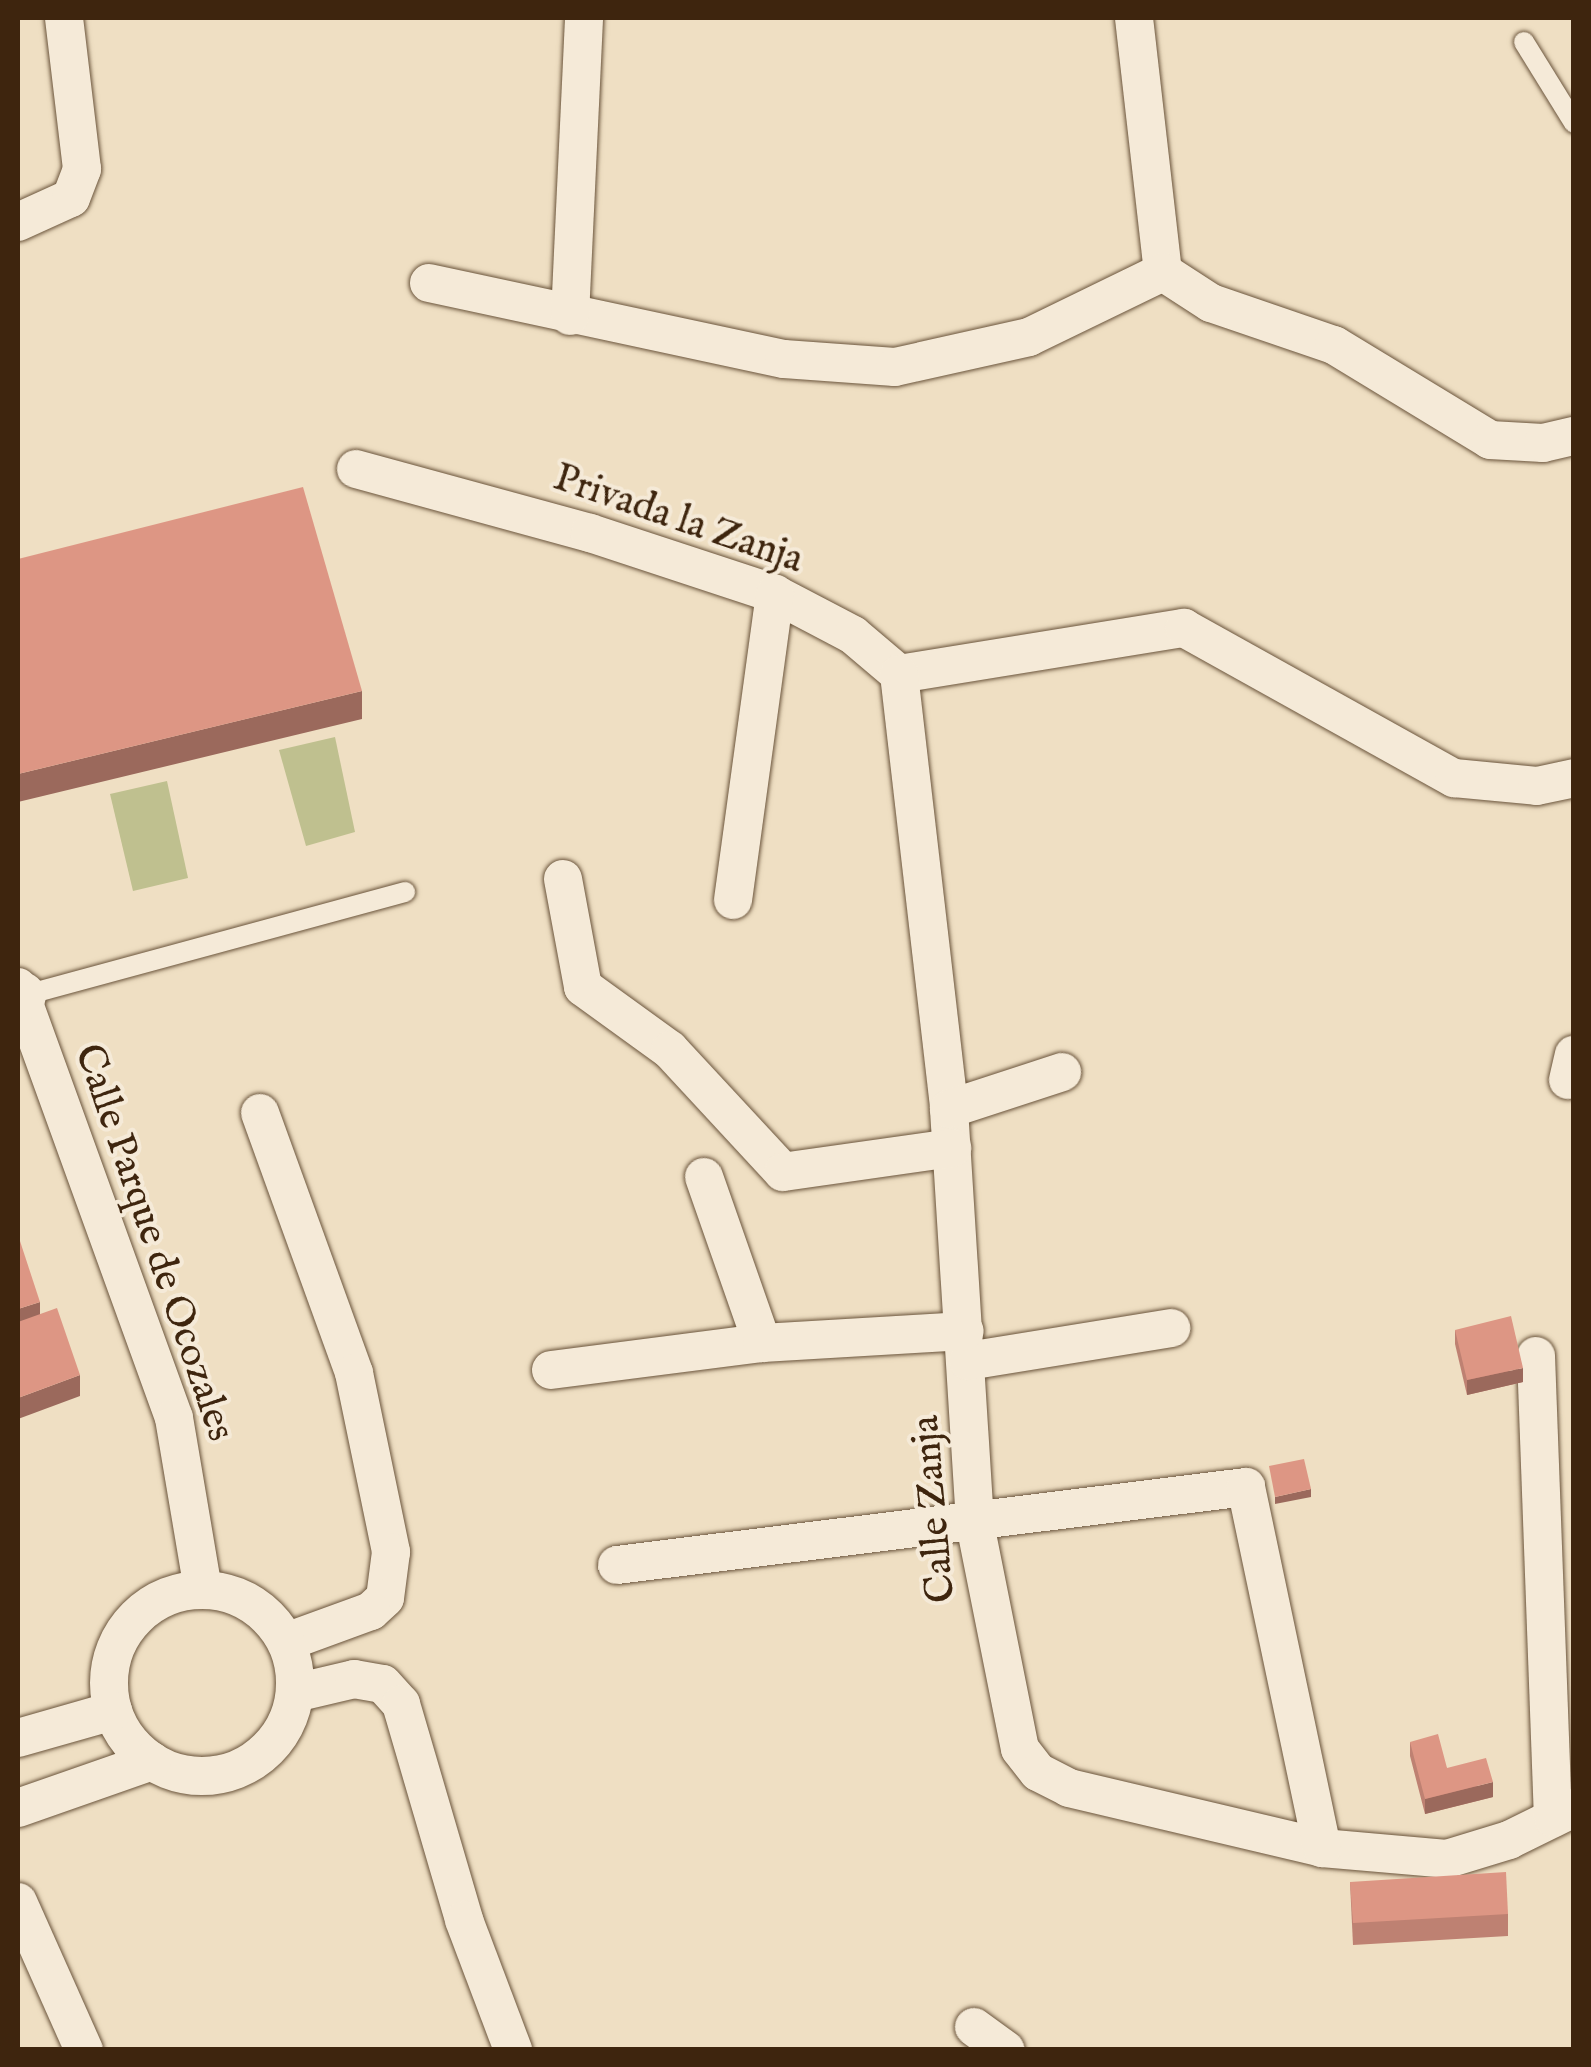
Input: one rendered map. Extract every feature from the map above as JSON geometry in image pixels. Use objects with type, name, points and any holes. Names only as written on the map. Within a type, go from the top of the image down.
[{"type":"street","points":[[18,222],[71,198],[82,168],[64,18]]},
{"type":"street","points":[[570,316],[584,18]]},
{"type":"street","points":[[1134,18],[1163,272]]},
{"type":"street","points":[[429,283],[784,360],[895,367],[1029,337],[1163,272]]},
{"type":"street","points":[[1163,272],[1211,303],[1334,345],[1490,440],[1543,443],[1574,436]]},
{"type":"street","name":"Privada la Zanja","points":[[356,469],[590,533],[774,594],[853,635],[899,674]]},
{"type":"street","points":[[734,900],[774,594]]},
{"type":"street","points":[[899,674],[1184,628],[1454,778],[1536,786],[1574,778]]},
{"type":"street","name":"Calle Zanja","points":[[899,674],[949,1109],[967,1346],[975,1524],[1020,1749],[1038,1772],[1069,1788],[1322,1848],[1447,1859],[1563,1813]]},
{"type":"street","points":[[564,880],[583,986],[670,1050],[783,1172],[952,1148]]},
{"type":"street","name":"Calle Parque de Ocozales","points":[[19,993],[174,1418],[203,1590]]},
{"type":"street","points":[[949,1109],[1062,1072]]},
{"type":"street","points":[[260,1113],[354,1373],[391,1552],[386,1598],[371,1611],[286,1642]]},
{"type":"street","points":[[704,1177],[762,1343]]},
{"type":"street","points":[[551,1370],[762,1343],[967,1346],[1171,1328]]},
{"type":"street","points":[[1536,1356],[1563,1813]]},
{"type":"street","points":[[616,1566],[975,1524],[1246,1486],[1322,1848]]},
{"type":"street","points":[[203,1590],[252,1604],[286,1642],[295,1694],[286,1724],[268,1748],[243,1767],[197,1774],[152,1761],[135,1748],[113,1712],[110,1668],[126,1628],[160,1600],[203,1590]]},
{"type":"street","points":[[295,1694],[354,1679],[383,1684],[401,1704],[464,1920],[514,2050]]},
{"type":"street","points":[[18,1738],[113,1712]]},
{"type":"street","points":[[18,1808],[152,1761]]},
{"type":"street","points":[[18,1902],[84,2050]]},
{"type":"street","points":[[974,2028],[1006,2050]]},
{"type":"lane","points":[[1524,42],[1574,123]]},
{"type":"lane","points":[[19,993],[405,892]]},
{"type":"green space","points":[[335,737],[355,832],[306,846],[279,750]]},
{"type":"green space","points":[[167,781],[188,878],[133,891],[110,794]]},
{"type":"building","points":[[303,487],[362,691],[18,774],[18,559]]},
{"type":"building","points":[[18,1235],[40,1302],[18,1309]]},
{"type":"building","points":[[57,1308],[80,1375],[18,1398],[18,1322]]},
{"type":"building","points":[[1511,1316],[1523,1368],[1467,1380],[1455,1330]]},
{"type":"building","points":[[1304,1459],[1311,1489],[1275,1497],[1269,1466]]},
{"type":"building","points":[[1438,1734],[1447,1768],[1486,1758],[1493,1782],[1425,1799],[1410,1742]]},
{"type":"building","points":[[1506,1872],[1508,1914],[1353,1923],[1350,1882]]}]
